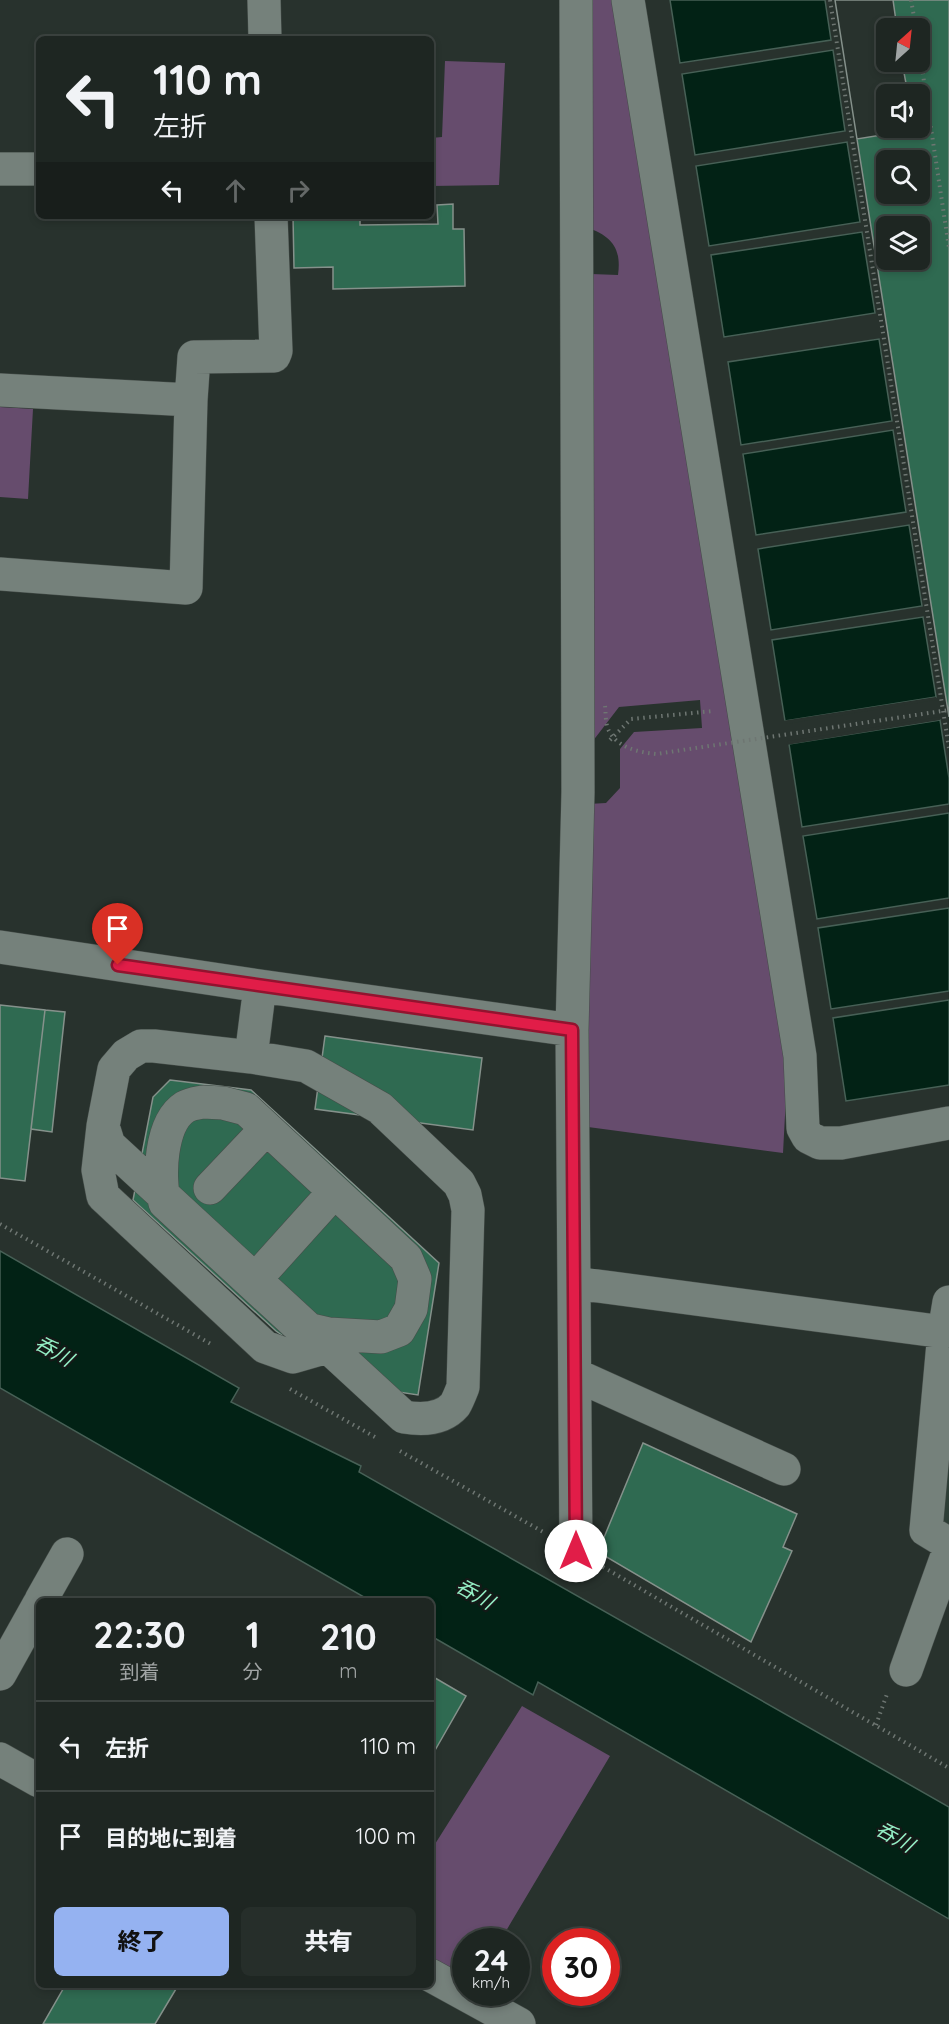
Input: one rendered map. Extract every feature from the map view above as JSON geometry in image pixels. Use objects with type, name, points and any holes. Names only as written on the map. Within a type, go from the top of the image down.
[{"type":"street","points":[[264,0],[265,36]]},
{"type":"street","points":[[576,0],[578,792],[572,1030],[576,1551]]},
{"type":"street","points":[[628,0],[800,1056],[803,1128],[808,1137],[820,1143],[841,1143],[949,1123]]},
{"type":"street","points":[[0,169],[36,169]]},
{"type":"street","points":[[0,574],[186,588],[194,357],[274,356],[276,351],[271,219]]},
{"type":"street","points":[[0,390],[191,400]]},
{"type":"street","points":[[0,947],[572,1030]]},
{"type":"street","points":[[251,1057],[260,986]]},
{"type":"street","points":[[103,1126],[109,1145],[404,1417],[421,1420],[441,1415],[455,1404],[463,1387],[468,1210],[465,1195],[459,1183],[380,1108],[306,1066],[251,1057],[141,1046],[126,1055],[114,1069],[103,1126],[98,1170],[102,1196],[265,1347],[294,1357],[364,1336]]},
{"type":"street","points":[[203,1102],[246,1109],[334,1192],[406,1258],[415,1279],[411,1309],[399,1330],[381,1337],[329,1334],[303,1328],[165,1203],[161,1189],[161,1176],[167,1133],[173,1119],[185,1106],[203,1102]]},
{"type":"street","points":[[216,1171],[266,1129]]},
{"type":"street","points":[[252,1283],[334,1192]]},
{"type":"street","points":[[575,1283],[947,1317],[926,1530],[949,1545]]},
{"type":"street","points":[[576,1375],[784,1469]]},
{"type":"street","points":[[906,1670],[949,1550]]},
{"type":"street","points":[[42,1598],[67,1554]]},
{"type":"street","points":[[0,1674],[36,1610]]},
{"type":"street","points":[[0,1759],[36,1779]]},
{"type":"street","points":[[434,1977],[519,2024]]},
{"type":"path","points":[[830,0],[949,748]]},
{"type":"path","points":[[911,0],[914,18]]},
{"type":"path","points":[[923,72],[949,248]]},
{"type":"path","points":[[605,706],[608,730],[620,744],[636,752],[656,754],[949,710]]},
{"type":"path","points":[[610,741],[631,719],[701,712]]},
{"type":"path","points":[[576,1551],[949,1768]]},
{"type":"shaded area","points":[[581,0],[614,0],[788,1059],[783,1153],[588,1127],[588,804],[606,803],[620,788],[620,749],[634,732],[702,728],[700,700],[619,707],[589,746],[591,274],[618,275],[619,265],[616,249],[612,243],[600,233],[583,226]]},
{"type":"shaded area","points":[[445,61],[505,63],[499,185],[434,186],[434,138],[442,137]]},
{"type":"shaded area","points":[[0,407],[33,409],[28,499],[0,497]]},
{"type":"shaded area","points":[[949,1451],[949,1537],[938,1531]]},
{"type":"shaded area","points":[[522,1706],[610,1756],[508,1928],[452,1928],[452,1986],[434,1976],[434,1846]]},
{"type":"water","points":[[670,0],[825,0],[831,40],[680,63]]},
{"type":"water","points":[[833,50],[845,131],[695,155],[682,74]]},
{"type":"water","points":[[847,142],[860,222],[709,246],[696,166]]},
{"type":"water","points":[[862,232],[875,313],[724,337],[711,255]]},
{"type":"water","points":[[879,339],[892,421],[741,445],[728,362]]},
{"type":"water","points":[[893,430],[906,512],[756,535],[743,454]]},
{"type":"water","points":[[909,525],[922,606],[771,630],[758,549]]},
{"type":"water","points":[[923,617],[936,697],[785,721],[772,640]]},
{"type":"water","points":[[940,720],[949,778],[949,804],[802,827],[789,744]]},
{"type":"water","points":[[949,813],[949,898],[817,919],[803,836]]},
{"type":"water","points":[[949,908],[949,991],[831,1009],[818,928]]},
{"type":"water","points":[[949,1000],[949,1085],[846,1101],[833,1018]]},
{"type":"water","name":"呑川","points":[[0,1251],[239,1388],[231,1402],[361,1466],[359,1472],[949,1807],[949,1919],[538,1682],[533,1695],[434,1638],[434,1598],[366,1598],[0,1388]]},
{"type":"pier","points":[[936,697],[936,700],[786,724],[782,721]]},
{"type":"pier","points":[[939,717],[940,720],[786,745],[788,741]]},
{"type":"building","points":[[835,0],[893,0],[896,18],[876,18],[876,72],[904,72],[906,84],[876,84],[876,136],[857,139]]},
{"type":"building","points":[[835,0],[949,0],[949,717],[878,270],[930,270],[930,216],[876,216],[876,258]]},
{"type":"building","points":[[453,204],[453,229],[464,229],[465,286],[333,289],[333,267],[294,268],[293,219],[360,219],[360,225],[438,224],[437,205]]},
{"type":"building","points":[[0,1005],[45,1010],[25,1181],[0,1178]]},
{"type":"building","points":[[45,1010],[65,1012],[52,1132],[31,1129]]},
{"type":"building","points":[[325,1036],[482,1058],[473,1130],[315,1109]]},
{"type":"building","points":[[170,1080],[251,1090],[439,1263],[418,1395],[353,1385],[276,1331],[133,1200],[153,1097]]},
{"type":"building","points":[[643,1443],[797,1514],[783,1547],[792,1551],[751,1642],[598,1552]]},
{"type":"building","points":[[434,1677],[466,1696],[434,1752]]},
{"type":"building","points":[[64,1988],[177,1988],[155,2024],[43,2024]]},
{"type":"route","points":[[118,965],[572,1030],[576,1551]]}]
